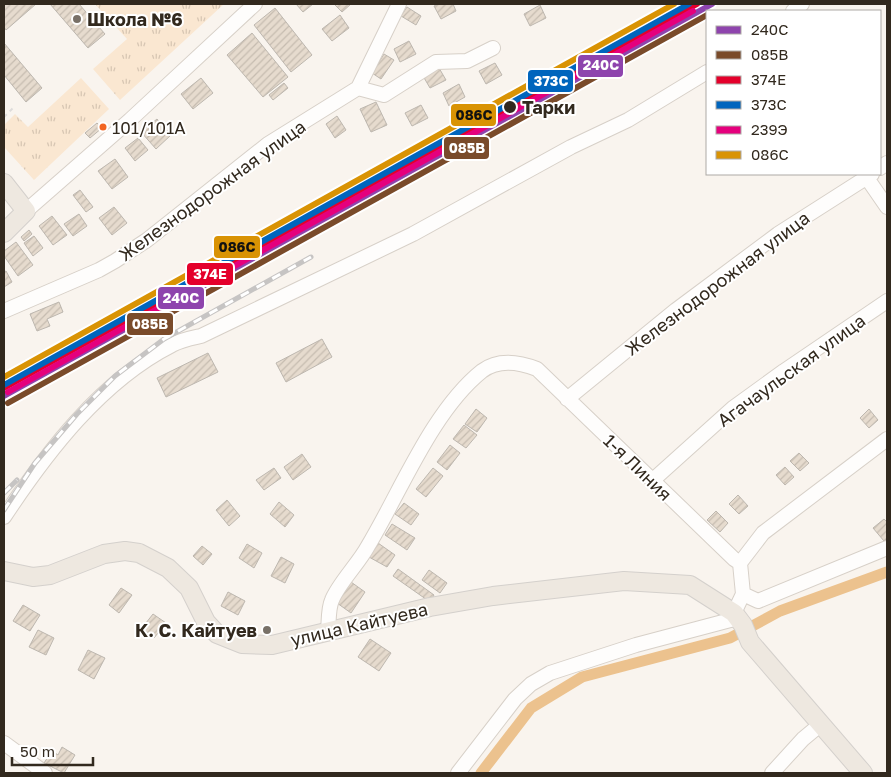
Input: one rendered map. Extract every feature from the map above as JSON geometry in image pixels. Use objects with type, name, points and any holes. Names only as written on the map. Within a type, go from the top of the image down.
[{"type":"main road","points":[[4,183],[26,211],[4,233]]},
{"type":"main road","name":"улица Кайтуева","points":[[4,571],[33,576],[50,575],[104,554],[125,551],[139,553],[168,568],[189,588],[200,612],[217,634],[242,644],[272,645],[430,607],[492,596],[624,581],[690,585],[738,619]]},
{"type":"main road","points":[[738,619],[750,642],[863,773]]},
{"type":"street","points":[[26,211],[130,120],[255,4]]},
{"type":"street","points":[[399,4],[358,88],[384,95],[436,62],[467,61],[493,48]]},
{"type":"street","points":[[4,517],[20,493],[80,417],[107,390],[137,365],[174,344],[201,336],[412,234],[571,147],[628,120],[706,73]]},
{"type":"street","name":"Железнодорожная улица","points":[[4,311],[99,270],[115,261],[147,240],[268,144],[358,88]]},
{"type":"street","points":[[870,176],[887,207]]},
{"type":"street","name":"Железнодорожная улица","points":[[567,400],[676,310],[763,246],[870,176]]},
{"type":"street","name":"Агачаульская улица","points":[[653,480],[733,408],[784,370],[887,301]]},
{"type":"street","name":"1-я Линия","points":[[328,631],[332,600],[366,550],[413,464],[454,400],[483,370],[507,362],[523,364],[536,369],[734,560],[740,563]]},
{"type":"street","points":[[458,773],[515,699],[531,684],[550,674],[636,645],[738,619],[744,594],[740,563],[763,533],[887,439]]},
{"type":"street","points":[[744,594],[758,601],[887,548]]},
{"type":"street","points":[[772,773],[803,739],[821,724]]},
{"type":"street","points":[[4,743],[45,773]]},
{"type":"path","points":[[4,117],[15,106]]},
{"type":"green space","points":[[95,4],[224,4],[120,100],[93,69],[127,39]]},
{"type":"green space","points":[[111,4],[166,4],[135,31]]},
{"type":"green space","points":[[81,78],[109,109],[34,180],[4,147],[4,125],[15,114],[28,127]]},
{"type":"building","name":"Школа №6","points":[[4,4],[36,4],[6,30],[4,27]]},
{"type":"building","name":"Школа №6","points":[[50,4],[79,4],[105,34],[88,48]]},
{"type":"building","points":[[296,4],[313,4],[303,12]]},
{"type":"building","points":[[334,4],[351,4],[342,12]]},
{"type":"building","points":[[438,4],[453,4],[456,11],[441,19],[434,6]]},
{"type":"building","points":[[540,5],[546,18],[530,26],[524,14]]},
{"type":"building","points":[[407,7],[421,16],[416,25],[401,16]]},
{"type":"building","points":[[275,8],[312,55],[291,72],[254,25]]},
{"type":"building","points":[[340,15],[349,28],[332,41],[322,29]]},
{"type":"building","points":[[252,33],[288,77],[263,97],[227,55]]},
{"type":"building","points":[[409,41],[416,54],[400,62],[394,49]]},
{"type":"building","points":[[4,43],[42,88],[26,102],[4,75]]},
{"type":"building","points":[[384,54],[394,60],[381,79],[372,73]]},
{"type":"building","points":[[495,63],[502,75],[486,84],[479,71]]},
{"type":"building","points":[[439,68],[446,80],[430,88],[423,76]]},
{"type":"building","points":[[201,78],[213,93],[193,109],[181,94]]},
{"type":"building","points":[[284,83],[288,88],[273,100],[269,95]]},
{"type":"building","points":[[459,84],[465,97],[449,106],[443,93]]},
{"type":"building","points":[[376,102],[387,125],[371,132],[360,109]]},
{"type":"building","points":[[421,105],[428,118],[412,126],[405,113]]},
{"type":"building","points":[[337,116],[346,130],[335,138],[326,124]]},
{"type":"building","points":[[157,119],[171,135],[156,149],[141,132]]},
{"type":"building","points":[[97,123],[102,128],[90,138],[85,133]]},
{"type":"building","points":[[138,138],[148,150],[135,161],[125,148]]},
{"type":"building","points":[[115,159],[128,177],[112,189],[98,171]]},
{"type":"building","points":[[80,190],[93,207],[86,212],[73,195]]},
{"type":"building","points":[[114,207],[127,223],[112,235],[99,218]]},
{"type":"building","points":[[79,214],[87,226],[73,236],[64,224]]},
{"type":"building","points":[[52,216],[67,235],[53,245],[39,226]]},
{"type":"building","points":[[29,230],[32,234],[24,241],[21,237]]},
{"type":"building","points":[[34,236],[43,248],[33,256],[24,243]]},
{"type":"building","points":[[16,242],[33,265],[18,276],[4,256],[4,251]]},
{"type":"building","points":[[6,271],[12,282],[4,287],[4,272]]},
{"type":"building","points":[[59,302],[63,312],[47,319],[50,326],[37,331],[30,314]]},
{"type":"building","points":[[322,339],[332,357],[286,382],[276,363]]},
{"type":"building","points":[[208,353],[218,372],[166,397],[157,378]]},
{"type":"building","points":[[476,409],[487,418],[477,432],[465,424]]},
{"type":"building","points":[[869,409],[878,420],[869,428],[860,418]]},
{"type":"building","points":[[464,425],[477,435],[466,448],[453,439]]},
{"type":"building","points":[[450,445],[460,453],[447,470],[437,462]]},
{"type":"building","points":[[799,453],[809,463],[800,471],[790,461]]},
{"type":"building","points":[[302,454],[311,467],[293,480],[284,467]]},
{"type":"building","points":[[785,467],[794,477],[785,485],[776,475]]},
{"type":"building","points":[[274,468],[281,478],[264,490],[256,480]]},
{"type":"building","points":[[433,468],[443,476],[426,497],[416,489]]},
{"type":"building","points":[[738,495],[748,506],[739,514],[729,504]]},
{"type":"building","points":[[227,500],[240,516],[229,526],[216,510]]},
{"type":"building","points":[[279,502],[294,515],[285,527],[270,514]]},
{"type":"building","points":[[404,503],[419,514],[411,525],[395,514]]},
{"type":"building","points":[[716,511],[728,523],[720,532],[707,520]]},
{"type":"building","points":[[884,519],[887,522],[887,539],[884,541],[873,528]]},
{"type":"building","points":[[392,524],[415,538],[407,550],[385,535]]},
{"type":"building","points":[[378,543],[395,555],[387,567],[369,557]]},
{"type":"building","points":[[247,544],[262,553],[254,568],[239,558]]},
{"type":"building","points":[[202,546],[212,554],[203,565],[193,556]]},
{"type":"building","points":[[281,557],[294,564],[285,583],[271,576]]},
{"type":"building","points":[[398,569],[434,595],[430,602],[393,576]]},
{"type":"building","points":[[429,570],[447,583],[440,593],[422,580]]},
{"type":"building","points":[[351,582],[365,592],[351,613],[337,603]]},
{"type":"building","points":[[121,588],[132,595],[119,613],[109,605]]},
{"type":"building","points":[[228,592],[245,601],[238,615],[221,606]]},
{"type":"building","points":[[23,605],[40,615],[30,631],[13,621]]},
{"type":"building","points":[[153,614],[166,623],[154,638],[142,628]]},
{"type":"building","points":[[38,630],[54,638],[46,655],[29,647]]},
{"type":"building","points":[[370,639],[391,653],[379,671],[358,657]]},
{"type":"building","points":[[88,650],[105,658],[94,679],[78,670]]},
{"type":"building","points":[[62,747],[75,755],[64,773],[44,763],[52,751],[58,755]]},
{"type":"waterway","points":[[481,773],[531,708],[582,677],[730,638],[780,611],[887,572]]},
{"type":"railway","points":[[4,510],[35,463],[77,414],[115,376],[164,339],[311,257]]},
{"type":"railway","points":[[4,493],[17,480]]},
{"type":"transit line","name":"086С","points":[[4,377],[674,4]]},
{"type":"transit line","name":"373C","points":[[4,385],[689,4]]},
{"type":"transit line","name":"374Е","points":[[4,388],[697,4]]},
{"type":"transit line","name":"240С","points":[[4,396],[712,4]]},
{"type":"transit line","name":"239Э","points":[[8,392],[693,11]]},
{"type":"transit line","name":"085В","points":[[8,403],[706,16]]},
{"type":"place","name":"Школа №6","points":[[77,19]]},
{"type":"place","name":"Тарки","points":[[510,107]]},
{"type":"place","name":"101/101А","points":[[103,127]]},
{"type":"place","name":"К. С. Кайтуев","points":[[267,630]]}]
